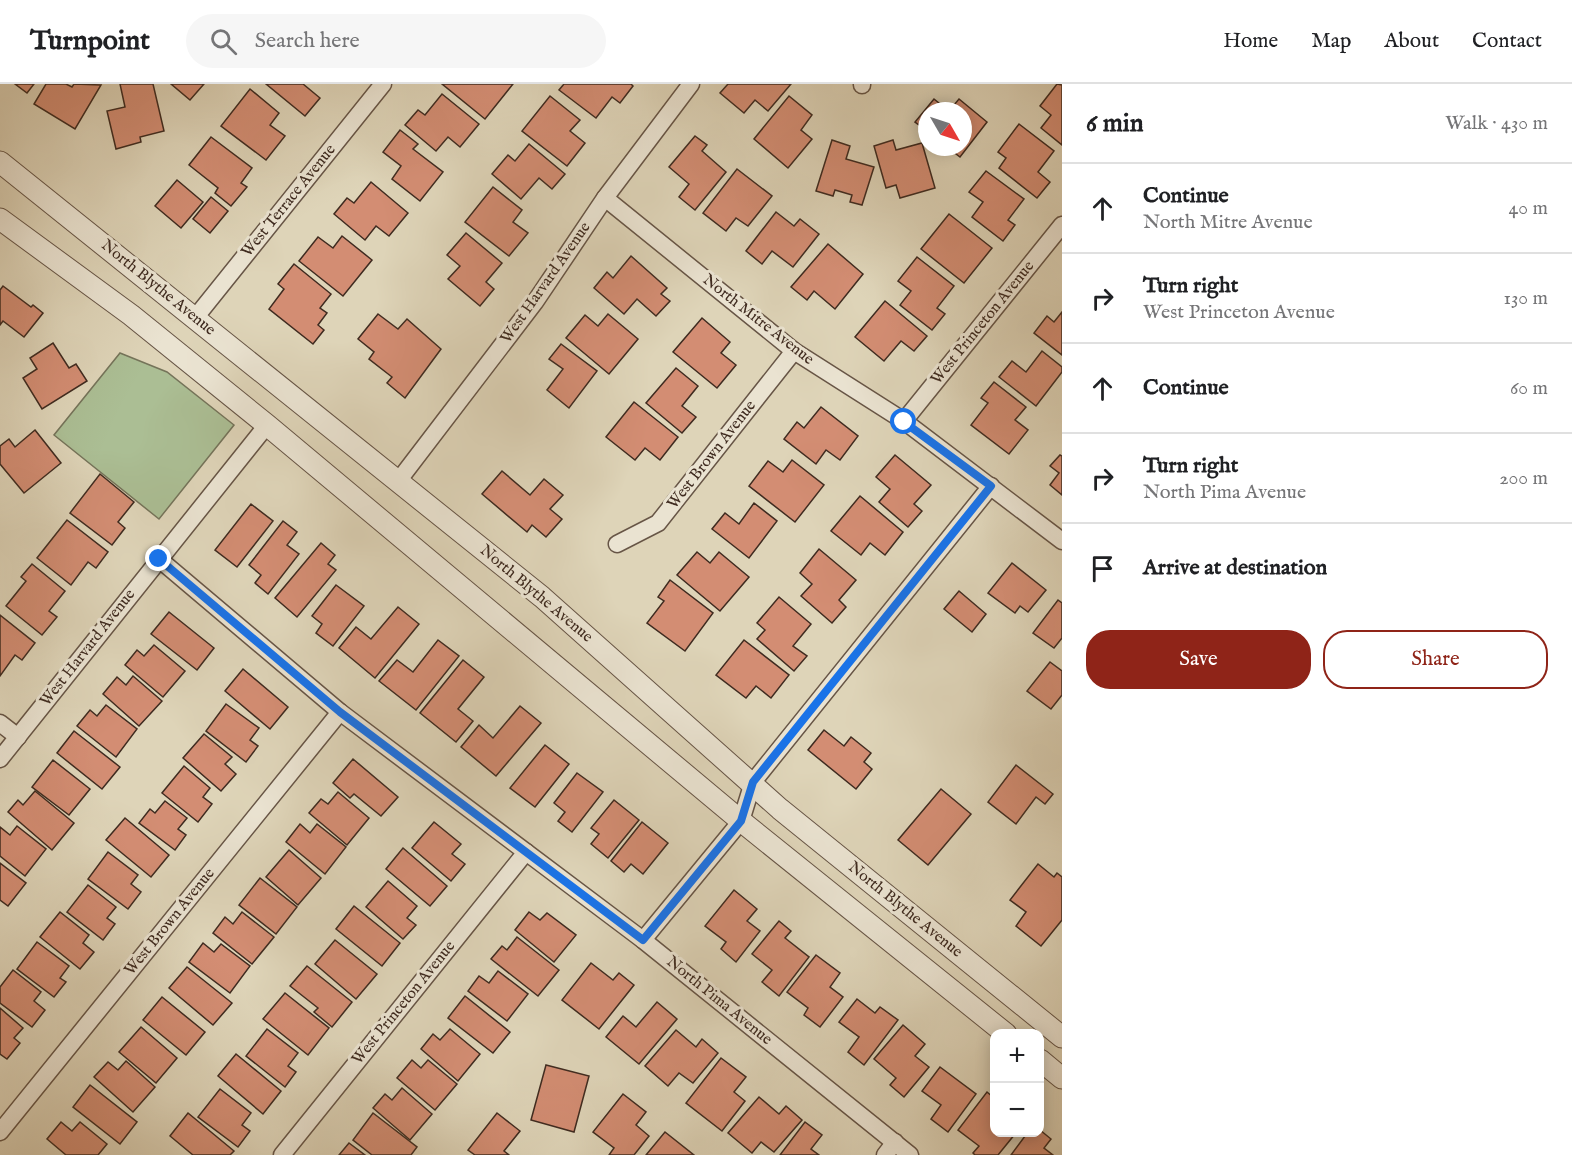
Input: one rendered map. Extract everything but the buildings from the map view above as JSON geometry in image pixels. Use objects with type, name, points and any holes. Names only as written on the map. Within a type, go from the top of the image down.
[{"type":"street","name":"West Terrace Avenue","points":[[195,318],[383,84]]},
{"type":"street","name":"West Harvard Avenue","points":[[399,480],[535,302],[605,198],[691,84]]},
{"type":"street","name":"North Blythe Avenue","points":[[0,162],[542,597],[747,802],[1000,1029]]},
{"type":"street","name":"North Mitre Avenue","points":[[605,198],[794,351],[904,422],[1062,542]]},
{"type":"street","name":"North Blythe Avenue","points":[[0,219],[131,315],[267,425],[747,802],[780,809],[1062,1037]]},
{"type":"street","name":"West Princeton Avenue","points":[[904,422],[1062,225]]},
{"type":"street","name":"West Brown Avenue","points":[[617,544],[658,523],[794,351]]},
{"type":"street","name":"West Harvard Avenue","points":[[0,759],[267,425]]},
{"type":"street","points":[[643,940],[991,486]]},
{"type":"street","name":"North Pima Avenue","points":[[159,559],[340,712],[643,940],[890,1149],[910,1155]]},
{"type":"street","name":"West Brown Avenue","points":[[0,1132],[340,712]]},
{"type":"street","points":[[0,723],[18,737]]},
{"type":"street","name":"West Princeton Avenue","points":[[282,1155],[526,852]]},
{"type":"street","points":[[1044,1063],[1062,1078]]},
{"type":"green space","points":[[120,353],[167,372],[234,425],[159,519],[54,435]]},
{"type":"route","points":[[159,559],[340,712],[643,940],[741,821],[753,782],[991,486],[904,422]]}]
